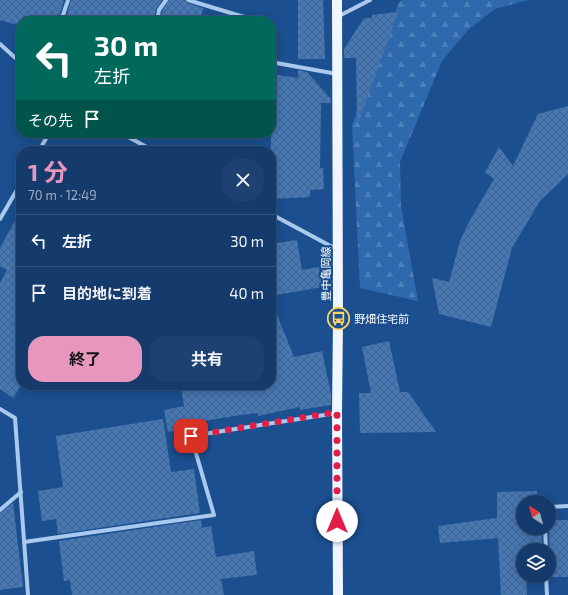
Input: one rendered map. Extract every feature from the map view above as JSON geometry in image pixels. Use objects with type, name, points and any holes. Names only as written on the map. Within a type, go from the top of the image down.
[{"type":"main road","name":"豊中亀岡線","points":[[337,0],[338,595]]},
{"type":"street","points":[[63,16],[68,0]]},
{"type":"street","points":[[158,16],[159,10],[166,0]]},
{"type":"street","points":[[188,0],[241,16]]},
{"type":"street","points":[[337,17],[370,0]]},
{"type":"street","points":[[0,44],[16,58]]},
{"type":"street","points":[[276,63],[337,74]]},
{"type":"street","points":[[129,138],[145,146]]},
{"type":"street","points":[[0,219],[16,192]]},
{"type":"street","points":[[276,217],[338,250]]},
{"type":"street","points":[[0,409],[15,418],[28,595]]},
{"type":"street","points":[[24,542],[214,514],[191,436],[337,412]]},
{"type":"street","points":[[0,510],[21,492]]},
{"type":"street","points":[[556,507],[568,506]]},
{"type":"street","points":[[546,583],[547,595]]},
{"type":"green space","points":[[402,0],[528,0],[495,9],[468,30],[442,61],[400,162],[401,206],[418,301],[360,288],[352,125],[399,2]]},
{"type":"building","points":[[0,0],[64,0],[59,16],[16,16],[16,25],[0,20]]},
{"type":"building","points":[[71,0],[162,0],[156,9],[155,16],[66,16]]},
{"type":"building","points":[[169,0],[185,0],[187,3],[203,8],[202,16],[162,16],[162,11]]},
{"type":"building","points":[[298,0],[323,0],[325,59],[298,59]]},
{"type":"building","points":[[398,12],[359,121],[357,121],[356,58],[344,58],[344,49],[364,18],[372,18],[372,15]]},
{"type":"building","points":[[298,70],[307,72],[331,99],[331,103],[321,103],[320,168],[323,168],[324,189],[310,190],[310,197],[276,199],[276,146],[271,146],[271,138],[276,138],[276,75],[298,78]]},
{"type":"building","points":[[568,106],[568,174],[540,201],[512,248],[491,327],[439,314],[432,278],[449,282],[460,241],[470,220],[494,179],[485,172],[499,147],[513,166],[538,114]]},
{"type":"building","points":[[16,219],[16,321],[14,325],[16,326],[16,390],[18,390],[13,398],[0,389],[0,283],[7,270],[0,266],[0,248]]},
{"type":"building","points":[[297,240],[302,270],[319,267],[322,287],[276,295],[276,243]]},
{"type":"building","points":[[276,312],[294,357],[322,351],[331,394],[331,405],[300,410],[300,407],[258,416],[258,413],[198,422],[199,427],[168,432],[164,410],[184,406],[181,390],[276,390]]},
{"type":"building","points":[[389,341],[400,392],[408,392],[436,432],[360,433],[359,393],[371,393],[362,347]]},
{"type":"building","points":[[163,419],[171,472],[194,469],[200,513],[58,534],[56,519],[42,521],[38,491],[63,487],[56,436]]},
{"type":"building","points":[[537,491],[537,495],[516,495],[516,535],[542,535],[542,543],[516,543],[516,583],[526,583],[527,595],[501,595],[498,538],[440,543],[438,526],[497,518],[497,492]]},
{"type":"building","points":[[13,503],[23,587],[0,590],[0,513]]},
{"type":"building","points":[[201,520],[202,528],[211,526],[216,557],[254,551],[257,575],[221,579],[224,595],[72,595],[70,580],[64,581],[59,541]]},
{"type":"building","points":[[556,520],[568,520],[568,577],[556,577],[556,543],[549,543],[549,535],[556,535]]},
{"type":"place","name":"野畑住宅前","points":[[338,319]]},
{"type":"route","points":[[191,436],[337,412],[337,521]]}]
